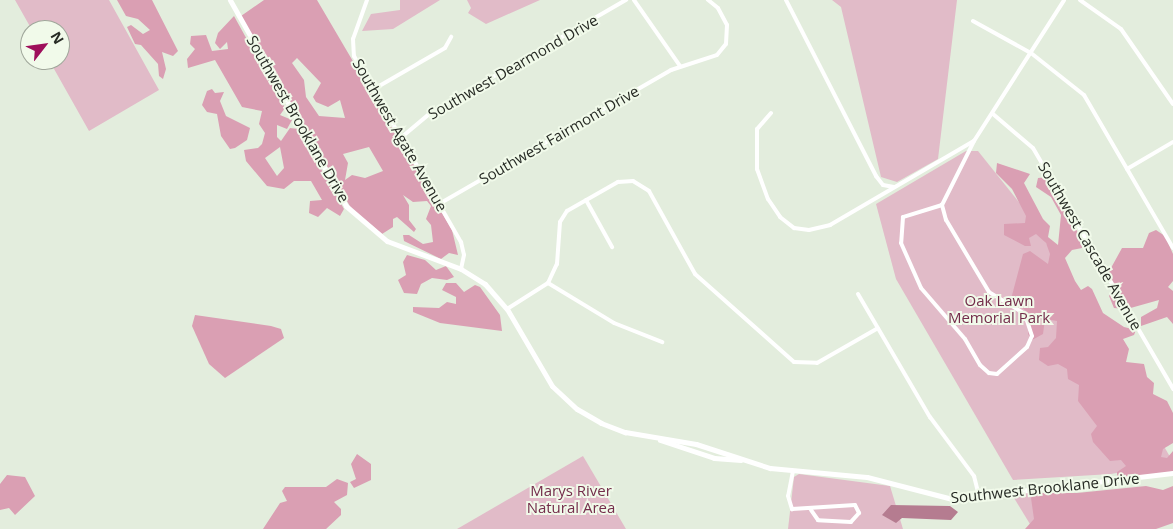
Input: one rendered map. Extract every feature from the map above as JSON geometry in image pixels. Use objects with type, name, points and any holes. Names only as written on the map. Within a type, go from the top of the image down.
[{"type":"street","name":"Southwest Brooklane Drive","points":[[230,0],[346,206],[387,241],[461,269],[486,284],[507,309],[541,370],[566,400],[601,423],[650,436],[714,458],[742,460]]},
{"type":"street","name":"Southwest Agate Avenue","points":[[367,0],[352,47],[463,246],[461,269]]},
{"type":"street","name":"Southwest Dearmond Drive","points":[[403,136],[429,114],[626,0]]},
{"type":"street","points":[[634,0],[680,66]]},
{"type":"street","name":"Southwest Fairmont Drive","points":[[439,204],[680,66],[710,59],[726,44],[725,18],[708,0]]},
{"type":"street","points":[[786,0],[876,176],[887,187],[896,187]]},
{"type":"street","points":[[942,205],[903,217],[901,243],[921,288],[965,338],[980,365],[989,373],[997,374],[1027,347],[1032,336],[1031,323],[1020,308],[1007,305],[989,292],[946,220],[942,205],[974,141],[994,114],[1064,0]]},
{"type":"street","points":[[1080,0],[1121,29],[1173,104]]},
{"type":"street","points":[[973,21],[1031,53],[1084,95],[1173,248]]},
{"type":"street","points":[[374,89],[445,48],[451,37]]},
{"type":"street","points":[[771,113],[757,129],[757,169],[777,213],[794,228],[809,230],[830,225],[974,141]]},
{"type":"street","name":"Southwest Cascade Avenue","points":[[994,114],[1012,126],[1033,148],[1173,389]]},
{"type":"street","points":[[1127,169],[1173,142]]},
{"type":"street","points":[[507,309],[548,283],[557,264],[560,222],[567,211],[618,182],[641,184],[649,191],[696,274],[794,362],[817,363],[878,328]]},
{"type":"street","points":[[586,200],[612,247]]},
{"type":"street","points":[[548,283],[614,323],[662,342]]},
{"type":"street","points":[[858,294],[930,417],[974,476],[979,496]]},
{"type":"street","name":"Southwest Brooklane Drive","points":[[650,436],[696,444],[742,460],[793,471],[867,477],[941,498],[979,496],[1173,473]]},
{"type":"street","points":[[793,471],[788,506],[811,510],[818,520],[851,522],[859,513],[855,506],[818,505],[811,510]]},
{"type":"green space","points":[[15,0],[109,0],[159,90],[89,131],[55,70],[70,70],[70,20],[26,20]]},
{"type":"green space","points":[[400,0],[440,0],[393,29],[362,31],[371,14],[400,10]]},
{"type":"green space","points":[[467,0],[540,0],[486,24],[468,13],[471,8]]},
{"type":"green space","points":[[832,0],[957,0],[938,159],[897,182],[881,177],[841,7]]},
{"type":"green space","name":"Oak Lawn Memorial Park","points":[[966,151],[978,151],[1022,206],[1055,257],[1173,462],[1111,474],[1013,480],[896,279],[876,204]]},
{"type":"green space","name":"Marys River Natural Area","points":[[583,456],[626,529],[457,529]]},
{"type":"green space","points":[[799,474],[890,486],[903,529],[788,529],[794,477]]},
{"type":"green space","points":[[1033,492],[1053,529],[1033,529],[1011,493]]},
{"type":"shaded area","points":[[117,0],[152,0],[178,51],[173,56],[162,52],[166,69],[163,79],[159,76],[158,64],[141,45],[135,44],[127,27],[131,25],[143,34],[150,30],[138,19],[126,16]]},
{"type":"shaded area","points":[[264,0],[317,0],[452,230],[458,255],[449,253],[441,259],[404,241],[403,235],[409,235],[423,244],[433,242],[431,225],[426,219],[431,206],[427,201],[413,202],[403,195],[409,205],[409,220],[416,229],[414,232],[397,217],[393,219],[393,227],[382,234],[351,208],[241,16]],"holes":[[[297,58],[321,83],[313,97],[316,102],[328,107],[340,100],[345,118],[319,116],[306,97],[304,80],[292,63]],[[369,147],[383,171],[365,178],[352,175],[345,180],[348,163],[343,154]]]},
{"type":"shaded area","points":[[234,16],[285,108],[280,115],[292,120],[287,129],[277,125],[277,137],[281,141],[290,128],[298,129],[344,209],[340,216],[327,208],[318,217],[309,213],[310,201],[322,200],[311,181],[294,181],[284,189],[267,186],[246,161],[244,150],[258,148],[262,144],[265,133],[259,124],[262,111],[242,107],[215,60],[188,68],[187,59],[195,49],[190,44],[191,36],[206,35],[212,51],[228,49],[227,42],[220,49],[215,43],[218,33]],"holes":[[[280,147],[284,168],[277,176],[265,158]]]},
{"type":"shaded area","points":[[212,89],[215,93],[224,92],[220,101],[226,116],[250,128],[247,140],[235,148],[230,149],[221,136],[217,114],[207,112],[202,105],[207,91]]},
{"type":"shaded area","points":[[997,163],[1030,174],[1024,183],[1043,219],[1050,226],[1048,237],[1058,245],[1061,215],[1051,197],[1036,187],[1038,178],[1049,177],[1060,196],[1059,200],[1083,241],[1082,248],[1072,250],[1065,258],[1075,281],[1081,290],[1088,286],[1092,289],[1103,313],[1124,327],[1136,330],[1134,335],[1123,339],[1129,349],[1126,362],[1144,364],[1147,377],[1154,383],[1153,394],[1167,401],[1173,413],[1173,443],[1163,449],[1161,457],[1167,458],[1173,451],[1173,471],[1152,478],[1117,477],[1117,472],[1126,466],[1121,460],[1110,461],[1093,442],[1091,434],[1097,426],[1078,401],[1079,385],[1068,379],[1067,369],[1058,364],[1048,366],[1039,360],[1040,348],[1048,347],[1056,338],[1057,321],[1045,319],[1043,334],[1032,340],[1028,334],[1031,315],[1011,299],[1023,254],[1030,251],[1048,264],[1050,254],[1046,243],[1036,234],[1029,238],[1031,246],[1025,246],[1004,235],[1004,224],[1025,223],[1026,216],[1012,189],[996,173]]},
{"type":"shaded area","points":[[1156,230],[1165,236],[1173,254],[1173,281],[1168,287],[1173,291],[1173,324],[1167,317],[1141,326],[1141,317],[1157,308],[1159,300],[1127,309],[1114,308],[1109,296],[1114,288],[1106,277],[1122,248],[1143,248],[1149,233]]},
{"type":"shaded area","points":[[407,255],[425,260],[436,270],[446,266],[454,277],[447,280],[432,278],[421,284],[417,294],[404,293],[398,280],[406,275],[403,262]]},
{"type":"shaded area","points":[[446,283],[456,283],[464,292],[475,285],[480,287],[500,315],[502,331],[440,323],[413,312],[413,307],[439,308],[447,302],[456,304],[456,297],[442,290]]},
{"type":"shaded area","points":[[195,315],[271,326],[281,329],[284,338],[225,378],[209,364],[192,326]]},
{"type":"shaded area","points":[[357,454],[371,464],[371,480],[354,488],[350,482],[356,479],[351,464]]},
{"type":"shaded area","points":[[7,475],[25,477],[35,496],[15,515],[9,508],[0,510],[0,484]]},
{"type":"shaded area","points":[[337,479],[348,483],[347,495],[334,502],[341,509],[341,515],[326,529],[263,529],[280,503],[287,501],[282,491],[285,487],[326,487]]},
{"type":"shaded area","points":[[1146,486],[1163,490],[1173,486],[1173,523],[1156,529],[1025,529],[1034,519],[1031,498],[1035,493],[1077,493]]},
{"type":"shaded area","points":[[891,505],[950,506],[958,512],[951,520],[902,518],[896,523],[882,515]]}]
